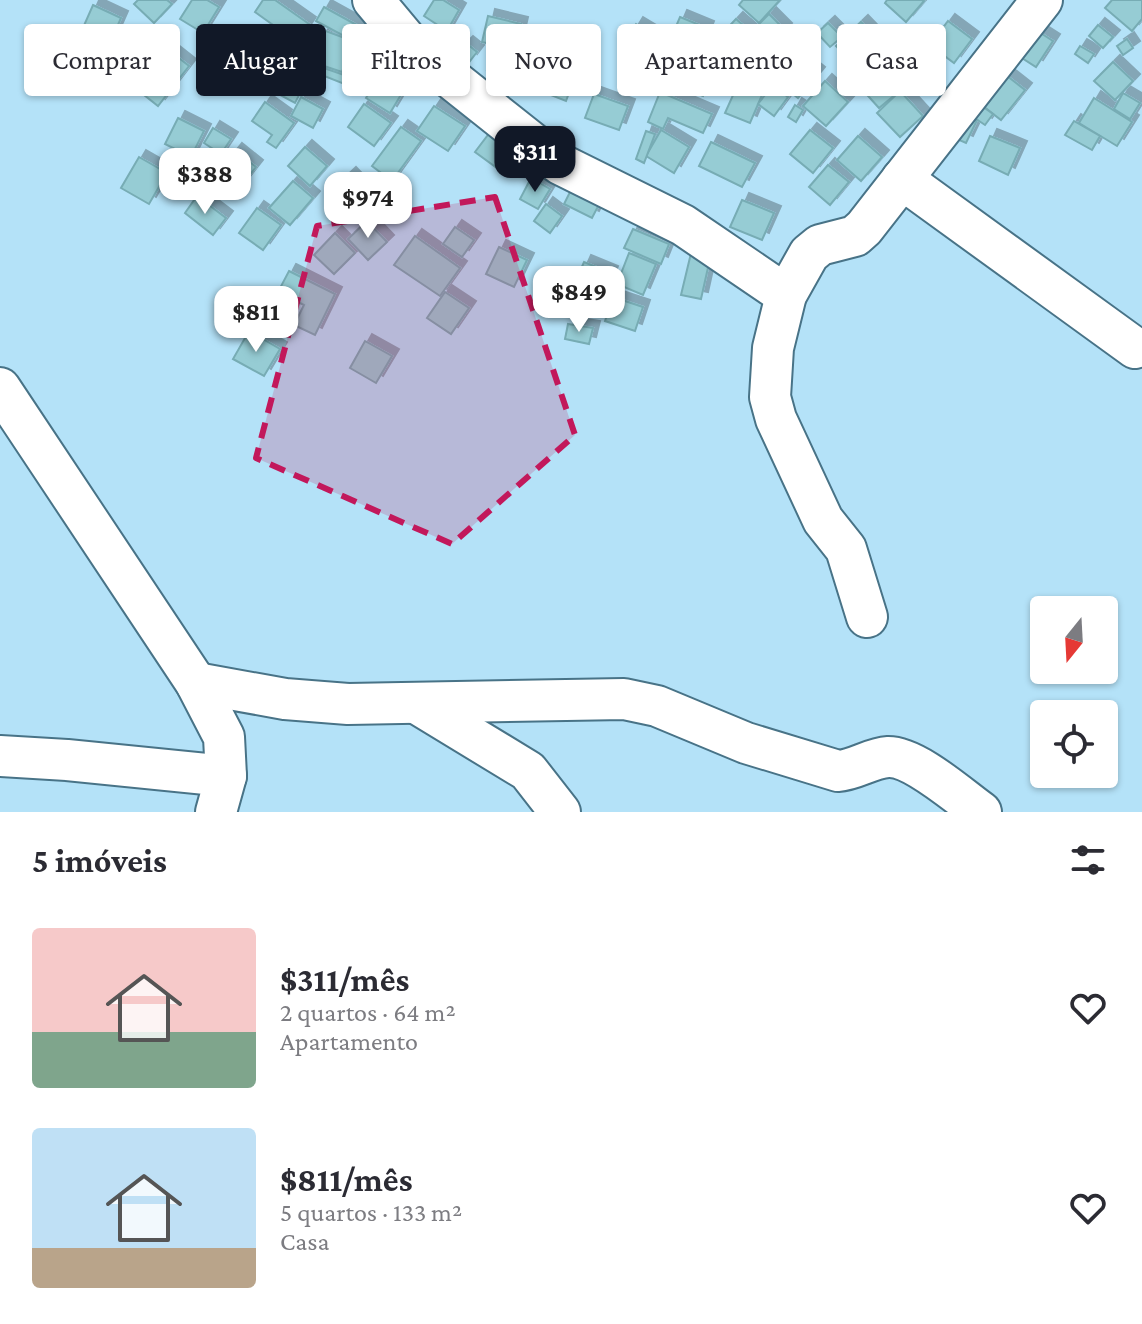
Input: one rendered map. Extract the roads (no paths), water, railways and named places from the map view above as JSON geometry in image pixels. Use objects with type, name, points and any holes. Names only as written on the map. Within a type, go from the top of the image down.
[{"type":"street","points":[[373,0],[414,49],[560,164],[683,225],[786,295]]},
{"type":"street","points":[[867,617],[846,549],[823,520],[776,419],[770,397],[773,348],[786,295],[809,254],[820,245],[855,236],[864,228],[1042,0]]},
{"type":"street","points":[[902,179],[1135,348]]},
{"type":"street","points":[[0,388],[196,683],[224,737],[221,794],[67,760],[0,756]]},
{"type":"street","points":[[196,683],[285,699],[348,704],[624,699],[657,706],[746,743],[838,771],[887,757],[902,760],[981,812]]},
{"type":"street","points":[[416,703],[528,771],[560,812]]}]
